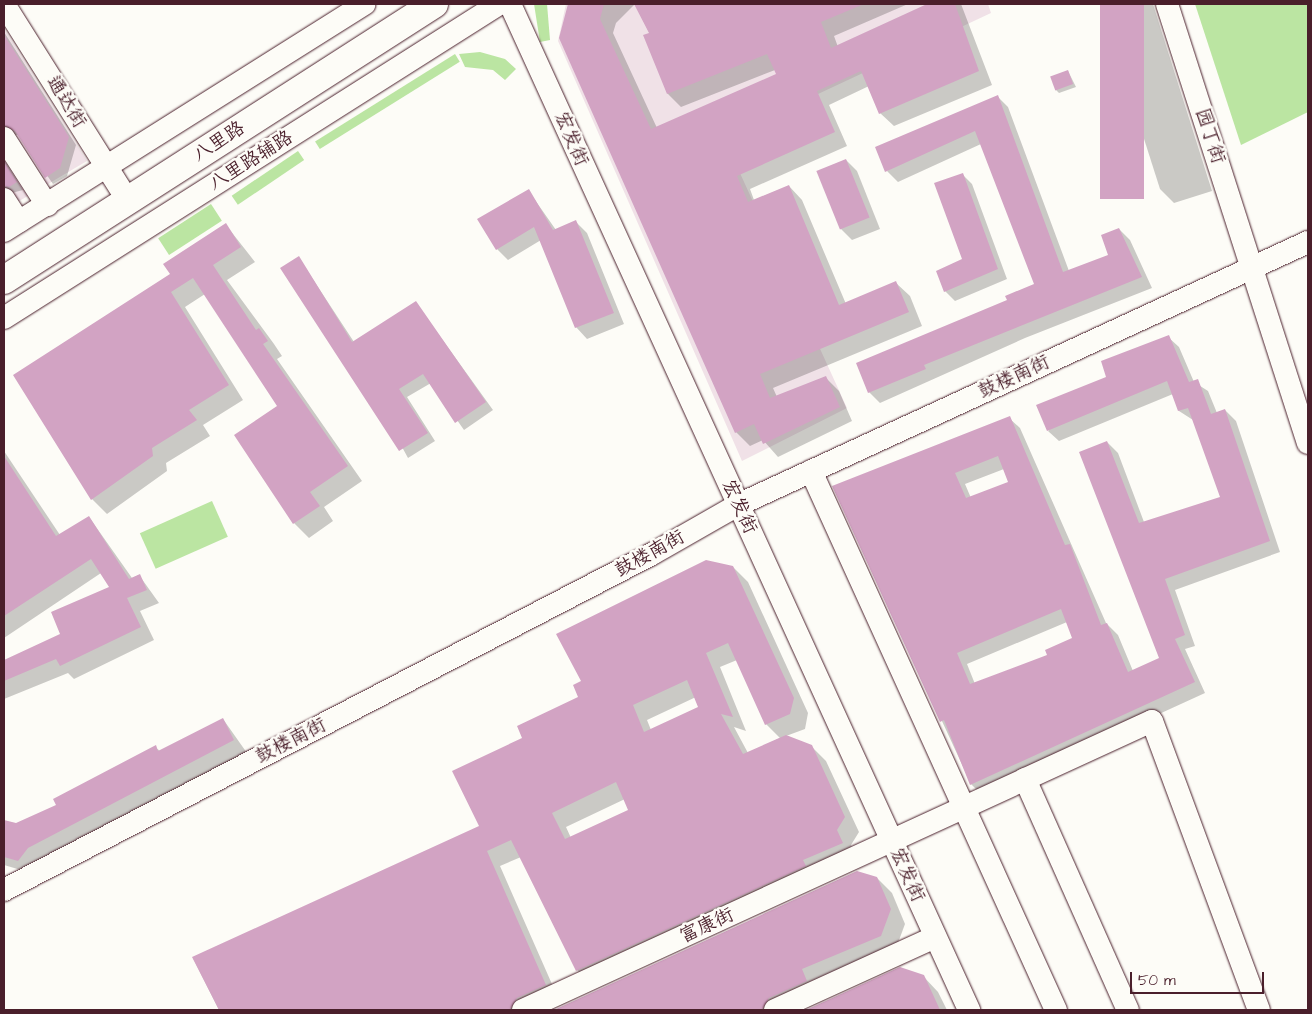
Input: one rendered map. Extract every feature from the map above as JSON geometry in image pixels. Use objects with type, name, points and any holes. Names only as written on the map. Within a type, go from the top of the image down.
[{"type":"main road","name":"八里路","points":[[4,280],[434,4]]},
{"type":"street","name":"通达街","points":[[4,4],[128,201]]},
{"type":"street","points":[[4,198],[11,226],[364,4]]},
{"type":"street","name":"八里路辅路","points":[[4,318],[499,4]]},
{"type":"street","name":"宏发街","points":[[510,4],[969,1010]]},
{"type":"street","name":"园丁街","points":[[1168,4],[1308,443]]},
{"type":"street","points":[[4,138],[46,204]]},
{"type":"street","name":"鼓楼南街","points":[[4,890],[652,554],[738,504],[1308,242]]},
{"type":"street","points":[[811,471],[1056,1010]]},
{"type":"street","name":"富康街","points":[[523,1010],[1152,721],[1260,1010]]},
{"type":"street","points":[[1025,779],[1128,1010]]},
{"type":"street","points":[[775,1010],[935,936]]},
{"type":"shaded area","points":[[566,4],[988,4],[991,13],[724,138],[847,408],[742,461],[558,41]]},
{"type":"shaded area","points":[[4,29],[87,161],[4,210]]},
{"type":"green space","points":[[534,4],[547,4],[550,40],[540,42]]},
{"type":"green space","points":[[1195,4],[1308,4],[1308,112],[1241,145]]},
{"type":"green space","points":[[480,52],[505,59],[516,69],[505,80],[493,70],[465,67],[459,54]]},
{"type":"green space","points":[[455,54],[460,62],[320,149],[315,141]]},
{"type":"green space","points":[[298,151],[304,160],[238,205],[232,196]]},
{"type":"green space","points":[[211,204],[222,221],[169,255],[158,238]]},
{"type":"green space","points":[[212,501],[228,537],[156,569],[140,533]]},
{"type":"building","points":[[568,4],[604,4],[600,19],[651,129],[776,74],[767,54],[667,94],[643,35],[649,33],[634,4],[864,4],[821,22],[831,48],[927,4],[955,4],[979,71],[879,114],[861,71],[817,91],[835,132],[737,176],[748,202],[789,185],[839,305],[896,281],[909,312],[760,374],[770,398],[826,376],[840,407],[763,444],[754,424],[735,433],[559,38]]},
{"type":"building","points":[[1100,4],[1144,4],[1144,199],[1100,199]]},
{"type":"building","points":[[4,35],[69,137],[60,168],[45,178],[15,131],[4,125]]},
{"type":"building","points":[[1068,70],[1073,84],[1055,91],[1050,76]]},
{"type":"building","points":[[998,95],[1063,272],[1108,255],[1101,235],[1119,228],[1142,277],[924,365],[926,369],[868,393],[856,363],[1007,300],[1005,296],[1034,284],[975,131],[885,172],[875,147]]},
{"type":"building","points":[[846,159],[870,217],[840,229],[816,171]]},
{"type":"building","points":[[4,162],[17,182],[9,187],[4,186]]},
{"type":"building","points":[[963,173],[998,269],[944,292],[936,271],[962,259],[934,183]]},
{"type":"building","points":[[529,189],[553,230],[576,220],[614,313],[575,328],[534,227],[496,250],[477,219]]},
{"type":"building","points":[[226,223],[241,247],[213,265],[256,330],[259,328],[268,341],[263,344],[348,466],[310,492],[320,506],[293,524],[234,435],[277,406],[193,278],[171,292],[229,385],[189,410],[197,420],[152,448],[153,456],[91,500],[13,375],[170,274],[163,264]]},
{"type":"building","points":[[299,256],[352,342],[416,301],[486,402],[455,423],[423,374],[399,389],[428,433],[399,451],[280,268]]},
{"type":"building","points":[[1169,335],[1189,382],[1198,379],[1211,414],[1225,409],[1270,541],[1165,579],[1185,635],[1175,639],[1195,682],[970,785],[944,720],[940,722],[832,486],[1010,416],[1065,545],[1070,544],[1101,625],[1107,623],[1128,672],[1159,658],[1079,452],[1107,441],[1139,523],[1220,497],[1188,408],[1178,411],[1167,381],[1047,431],[1036,405],[1106,377],[1101,361]],"holes":[[[998,456],[1008,482],[966,498],[955,473]],[[1061,609],[1072,638],[1045,650],[1047,655],[970,684],[957,653]]]},
{"type":"building","points":[[4,456],[56,536],[89,516],[129,579],[140,574],[147,590],[127,598],[141,627],[60,666],[56,659],[4,681],[4,660],[60,634],[51,612],[109,587],[91,559],[4,616]]},
{"type":"building","points":[[706,560],[733,566],[794,698],[790,714],[765,725],[728,643],[706,653],[733,717],[721,714],[743,754],[786,735],[812,745],[845,817],[837,830],[843,843],[803,860],[806,866],[576,971],[511,840],[487,851],[546,985],[517,998],[510,1010],[219,1010],[192,957],[479,826],[452,771],[522,738],[517,726],[578,697],[573,685],[581,681],[556,634]],"holes":[[[687,680],[698,707],[644,732],[633,705]],[[616,782],[628,810],[565,839],[552,813]]]},
{"type":"building","points":[[223,718],[234,740],[28,848],[18,861],[4,857],[4,820],[16,823],[56,805],[53,799],[156,745],[158,751]]},
{"type":"building","points":[[857,871],[877,877],[891,909],[881,936],[802,969],[807,981],[769,998],[762,1010],[554,1010]]},
{"type":"building","points":[[900,967],[924,975],[940,1010],[806,1010]]}]
